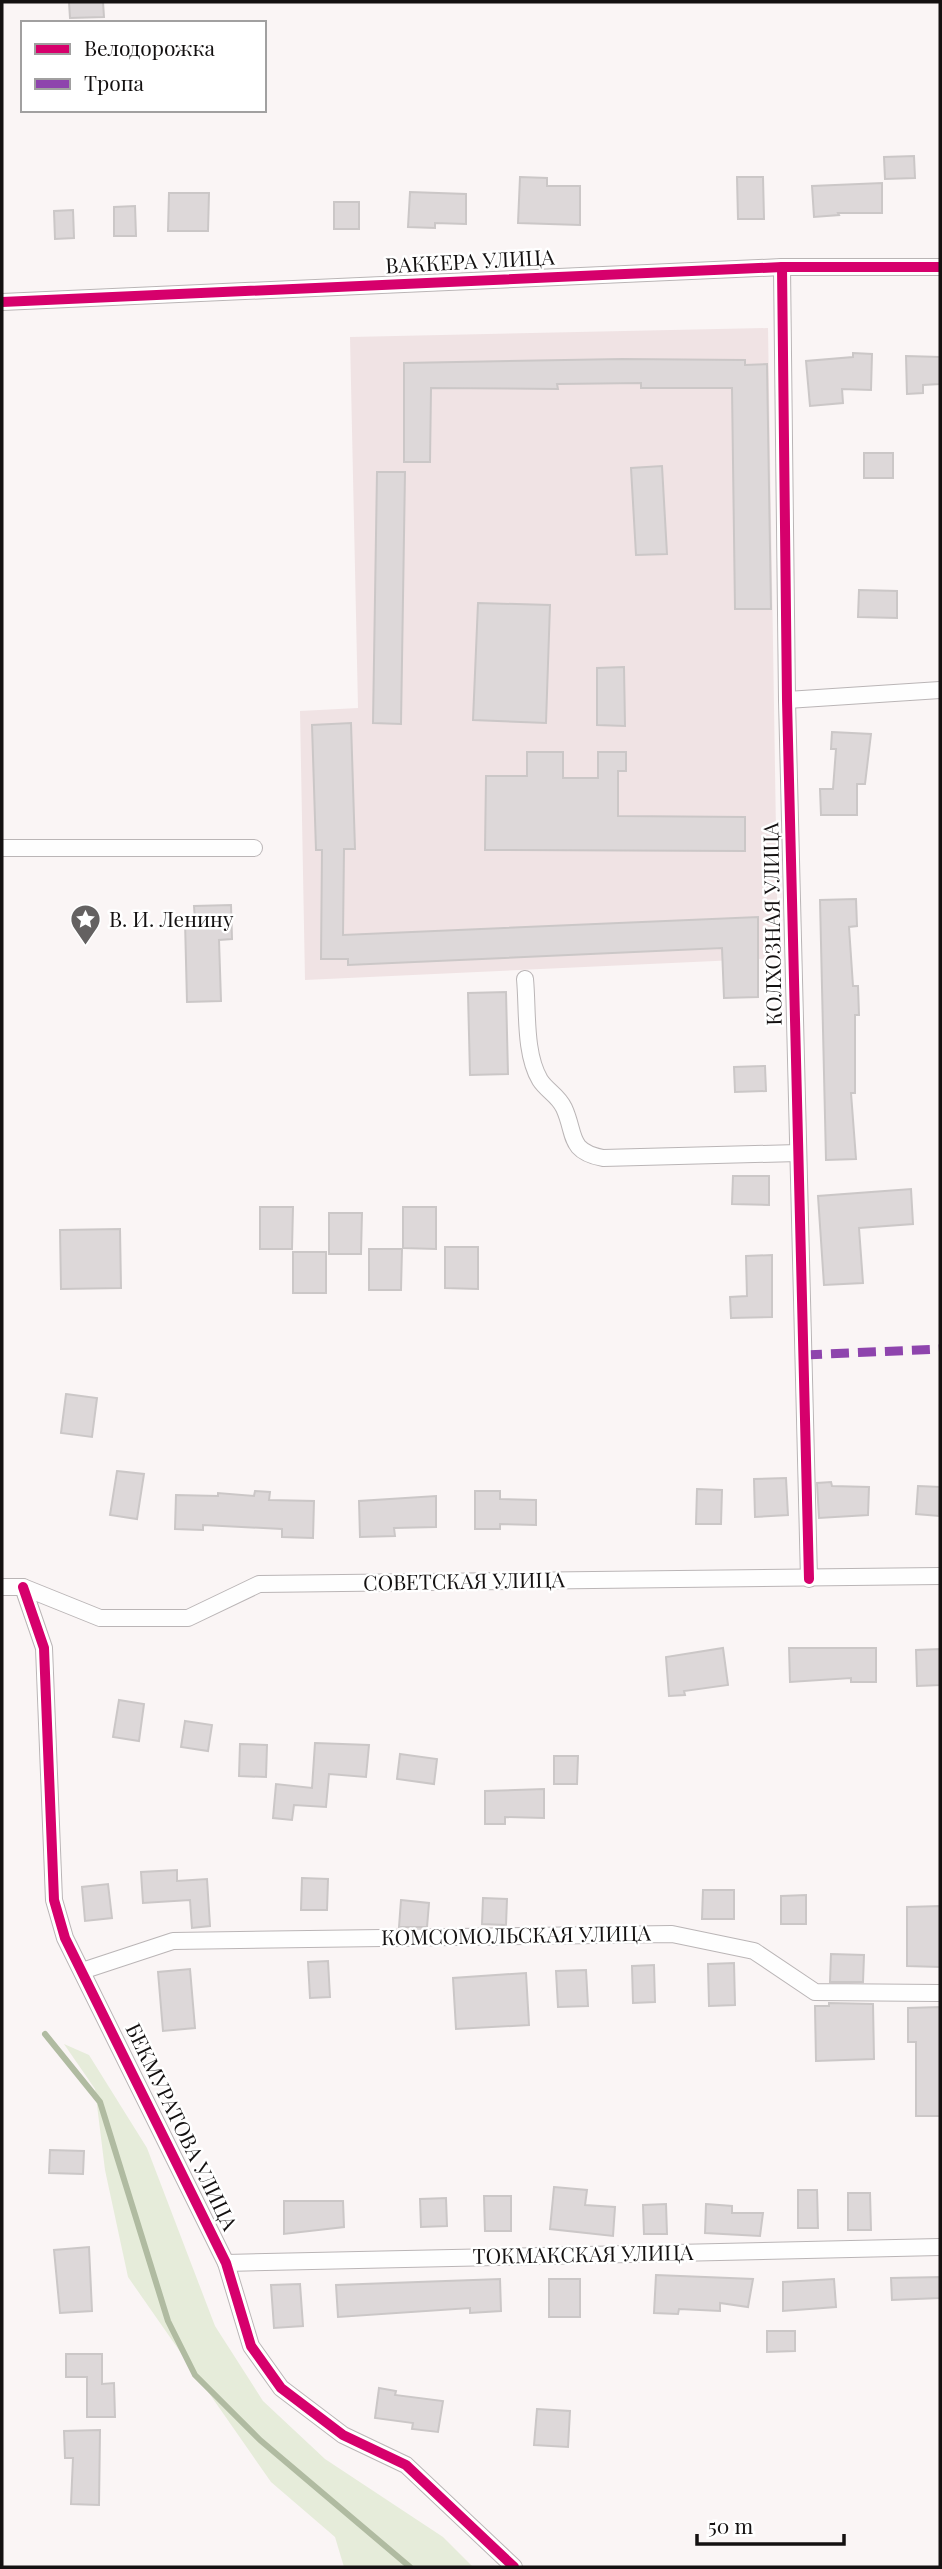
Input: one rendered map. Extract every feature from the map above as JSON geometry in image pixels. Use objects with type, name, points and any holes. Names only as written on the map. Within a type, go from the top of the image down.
[{"type":"street","name":"ВАККЕРА УЛИЦА","points":[[2,302],[782,267],[940,267]]},
{"type":"street","name":"КОЛХОЗНАЯ УЛИЦА","points":[[782,267],[787,700],[809,1579]]},
{"type":"street","points":[[787,700],[940,690]]},
{"type":"street","points":[[2,848],[254,848]]},
{"type":"street","points":[[525,979],[532,1063],[545,1087],[556,1094],[565,1109],[576,1145],[586,1154],[603,1158],[798,1153]]},
{"type":"street","name":"СОВЕТСКАЯ УЛИЦА","points":[[2,1587],[23,1587],[100,1618],[188,1618],[259,1584],[940,1576]]},
{"type":"street","name":"БЕКМУРАТОВА УЛИЦА","points":[[23,1587],[44,1648],[54,1900],[65,1938],[226,2263],[251,2346],[281,2388],[343,2435],[406,2465],[514,2567]]},
{"type":"street","name":"КОМСОМОЛЬСКАЯ УЛИЦА","points":[[82,1971],[173,1941],[672,1934],[754,1951],[814,1992],[940,1993]]},
{"type":"street","name":"ТОКМАКСКАЯ УЛИЦА","points":[[226,2263],[940,2247]]},
{"type":"shaded area","points":[[768,328],[778,958],[305,980],[300,711],[358,708],[350,337]]},
{"type":"green space","points":[[64,2044],[89,2055],[147,2148],[215,2326],[263,2401],[325,2459],[443,2537],[473,2567],[344,2567],[335,2537],[271,2482],[128,2277],[105,2170],[95,2089]]},
{"type":"building","points":[[69,2],[103,2],[104,17],[70,18]]},
{"type":"building","points":[[914,156],[915,178],[885,179],[884,157]]},
{"type":"building","points":[[520,177],[547,178],[547,186],[580,186],[580,225],[518,223]]},
{"type":"building","points":[[737,177],[763,177],[764,219],[738,219]]},
{"type":"building","points":[[882,183],[882,213],[838,213],[839,215],[814,217],[812,186]]},
{"type":"building","points":[[410,192],[466,194],[466,224],[435,223],[435,228],[408,227]]},
{"type":"building","points":[[169,193],[209,193],[208,231],[168,231]]},
{"type":"building","points":[[334,202],[359,202],[359,229],[334,229]]},
{"type":"building","points":[[135,206],[136,236],[114,236],[114,207]]},
{"type":"building","points":[[73,210],[74,238],[55,239],[54,211]]},
{"type":"building","points":[[853,353],[872,354],[871,390],[842,389],[843,403],[810,406],[806,361],[853,357]]},
{"type":"building","points":[[906,356],[940,357],[940,384],[923,385],[923,393],[907,394]]},
{"type":"building","points":[[745,360],[745,365],[767,364],[771,609],[735,609],[732,388],[641,388],[641,383],[557,384],[558,389],[431,388],[430,462],[404,462],[404,363]]},
{"type":"building","points":[[864,453],[893,453],[893,478],[864,478]]},
{"type":"building","points":[[662,466],[667,554],[636,555],[631,468]]},
{"type":"building","points":[[377,472],[405,472],[401,724],[373,723]]},
{"type":"building","points":[[859,590],[897,591],[897,618],[858,617]]},
{"type":"building","points":[[478,603],[550,605],[546,723],[473,720]]},
{"type":"building","points":[[624,667],[625,726],[597,725],[597,668]]},
{"type":"building","points":[[351,723],[355,849],[344,849],[343,935],[758,917],[758,997],[724,998],[722,948],[348,965],[348,959],[321,959],[322,850],[316,850],[312,725]]},
{"type":"building","points":[[832,732],[871,734],[865,784],[857,784],[857,815],[821,815],[820,789],[833,789],[836,749],[831,749]]},
{"type":"building","points":[[527,752],[563,752],[563,778],[598,778],[598,752],[626,752],[626,771],[618,771],[618,816],[745,817],[745,851],[485,850],[486,776],[527,776]]},
{"type":"building","points":[[856,899],[857,926],[849,927],[853,986],[858,986],[859,1015],[855,1015],[855,1093],[851,1093],[856,1159],[826,1160],[820,900]]},
{"type":"building","points":[[231,905],[232,939],[219,940],[221,1001],[187,1002],[185,921],[195,921],[194,906]]},
{"type":"building","points":[[506,992],[508,1074],[470,1075],[468,993]]},
{"type":"building","points":[[765,1066],[766,1091],[735,1092],[734,1067]]},
{"type":"building","points":[[733,1176],[769,1176],[769,1205],[732,1204]]},
{"type":"building","points":[[911,1189],[913,1224],[859,1228],[863,1283],[824,1285],[818,1196]]},
{"type":"building","points":[[260,1207],[293,1207],[292,1249],[260,1249]]},
{"type":"building","points":[[403,1207],[436,1207],[436,1249],[403,1248]]},
{"type":"building","points":[[329,1213],[362,1213],[361,1254],[329,1254]]},
{"type":"building","points":[[120,1229],[121,1288],[61,1289],[60,1230]]},
{"type":"building","points":[[445,1247],[478,1247],[478,1289],[445,1288]]},
{"type":"building","points":[[369,1249],[402,1249],[401,1290],[369,1290]]},
{"type":"building","points":[[293,1252],[326,1252],[326,1293],[293,1293]]},
{"type":"building","points":[[772,1255],[772,1317],[731,1318],[730,1297],[747,1296],[746,1256]]},
{"type":"building","points":[[66,1394],[97,1398],[92,1437],[61,1433]]},
{"type":"building","points":[[117,1471],[144,1474],[137,1519],[110,1515]]},
{"type":"building","points":[[786,1478],[788,1515],[755,1517],[754,1479]]},
{"type":"building","points":[[831,1482],[832,1486],[869,1487],[868,1515],[819,1518],[817,1483]]},
{"type":"building","points":[[918,1486],[940,1487],[939,1516],[916,1514]]},
{"type":"building","points":[[697,1489],[722,1490],[721,1524],[696,1524]]},
{"type":"building","points":[[255,1491],[270,1492],[269,1500],[314,1501],[313,1538],[282,1537],[282,1529],[203,1525],[203,1530],[175,1529],[176,1495],[218,1496],[218,1493],[254,1496]]},
{"type":"building","points":[[475,1491],[500,1491],[500,1499],[536,1500],[536,1525],[500,1524],[500,1529],[475,1529]]},
{"type":"building","points":[[436,1496],[436,1527],[394,1528],[395,1536],[360,1537],[359,1501]]},
{"type":"building","points":[[723,1648],[728,1685],[684,1691],[685,1695],[669,1696],[666,1657]]},
{"type":"building","points":[[789,1648],[876,1648],[876,1682],[851,1682],[851,1678],[790,1682]]},
{"type":"building","points":[[940,1649],[940,1685],[917,1686],[916,1650]]},
{"type":"building","points":[[119,1700],[144,1704],[139,1741],[113,1737]]},
{"type":"building","points":[[185,1721],[212,1725],[208,1751],[181,1747]]},
{"type":"building","points":[[315,1743],[369,1745],[366,1777],[329,1774],[326,1807],[294,1805],[292,1820],[273,1818],[276,1784],[312,1788]]},
{"type":"building","points":[[240,1744],[267,1745],[266,1777],[239,1776]]},
{"type":"building","points":[[400,1754],[437,1759],[434,1784],[397,1779]]},
{"type":"building","points":[[554,1756],[578,1756],[577,1784],[554,1784]]},
{"type":"building","points":[[544,1789],[544,1818],[505,1817],[505,1824],[485,1824],[485,1791]]},
{"type":"building","points":[[177,1870],[177,1881],[207,1879],[210,1926],[192,1928],[190,1900],[143,1903],[141,1872]]},
{"type":"building","points":[[302,1878],[328,1879],[327,1910],[301,1910]]},
{"type":"building","points":[[108,1884],[112,1918],[85,1921],[82,1887]]},
{"type":"building","points":[[703,1890],[734,1890],[734,1919],[702,1919]]},
{"type":"building","points":[[806,1895],[806,1924],[781,1924],[781,1896]]},
{"type":"building","points":[[483,1898],[507,1899],[506,1925],[482,1924]]},
{"type":"building","points":[[401,1900],[429,1903],[427,1927],[399,1927]]},
{"type":"building","points":[[940,1906],[940,1967],[907,1966],[907,1907]]},
{"type":"building","points":[[831,1954],[864,1955],[863,1982],[830,1982]]},
{"type":"building","points":[[328,1961],[330,1997],[310,1998],[308,1962]]},
{"type":"building","points":[[734,1963],[735,2005],[709,2006],[708,1964]]},
{"type":"building","points":[[654,1965],[655,2002],[633,2003],[632,1966]]},
{"type":"building","points":[[190,1969],[195,2028],[163,2031],[158,1972]]},
{"type":"building","points":[[586,1970],[588,2006],[558,2007],[556,1971]]},
{"type":"building","points":[[526,1973],[529,2025],[456,2029],[453,1978]]},
{"type":"building","points":[[829,2003],[873,2004],[874,2059],[816,2061],[815,2006],[829,2006]]},
{"type":"building","points":[[940,2007],[940,2116],[916,2116],[916,2042],[908,2042],[908,2008]]},
{"type":"building","points":[[50,2150],[84,2151],[83,2174],[49,2173]]},
{"type":"building","points":[[554,2187],[587,2190],[585,2205],[615,2207],[613,2236],[550,2229]]},
{"type":"building","points":[[798,2190],[817,2190],[818,2228],[798,2228]]},
{"type":"building","points":[[848,2193],[870,2193],[871,2230],[848,2230]]},
{"type":"building","points":[[484,2196],[511,2196],[511,2231],[485,2231]]},
{"type":"building","points":[[446,2198],[447,2226],[421,2227],[420,2199]]},
{"type":"building","points":[[284,2201],[343,2201],[344,2227],[284,2234]]},
{"type":"building","points":[[666,2204],[667,2234],[644,2234],[643,2205]]},
{"type":"building","points":[[706,2204],[732,2206],[732,2213],[763,2213],[760,2236],[705,2233]]},
{"type":"building","points":[[89,2247],[92,2311],[60,2313],[54,2250]]},
{"type":"building","points":[[656,2275],[753,2279],[748,2307],[720,2303],[720,2311],[679,2309],[678,2314],[654,2313]]},
{"type":"building","points":[[940,2277],[940,2298],[892,2300],[891,2278]]},
{"type":"building","points":[[500,2279],[501,2311],[470,2313],[470,2308],[338,2317],[336,2285]]},
{"type":"building","points":[[549,2279],[580,2279],[580,2317],[549,2317]]},
{"type":"building","points":[[834,2279],[836,2307],[783,2311],[783,2282]]},
{"type":"building","points":[[300,2284],[303,2326],[274,2328],[271,2285]]},
{"type":"building","points":[[767,2331],[795,2331],[795,2351],[767,2352]]},
{"type":"building","points":[[66,2354],[102,2354],[102,2384],[114,2383],[115,2417],[87,2417],[87,2377],[66,2377]]},
{"type":"building","points":[[379,2388],[396,2391],[395,2395],[443,2401],[438,2432],[412,2429],[413,2423],[375,2418]]},
{"type":"building","points":[[537,2409],[570,2411],[568,2447],[534,2445]]},
{"type":"building","points":[[100,2430],[99,2505],[71,2504],[73,2458],[65,2458],[64,2431]]},
{"type":"waterway","points":[[45,2034],[100,2102],[168,2321],[195,2375],[260,2440],[410,2567]]},
{"type":"marked path","points":[[804,1355],[940,1349]]},
{"type":"cycle path","points":[[782,267],[787,700],[809,1579]]},
{"type":"cycle path","points":[[2,302],[782,267],[940,267]]},
{"type":"cycle path","points":[[23,1587],[44,1648],[54,1900],[65,1938],[226,2263],[251,2346],[281,2388],[343,2435],[406,2465],[514,2567]]},
{"type":"place","name":"В. И. Ленину","points":[[86,947]]}]
